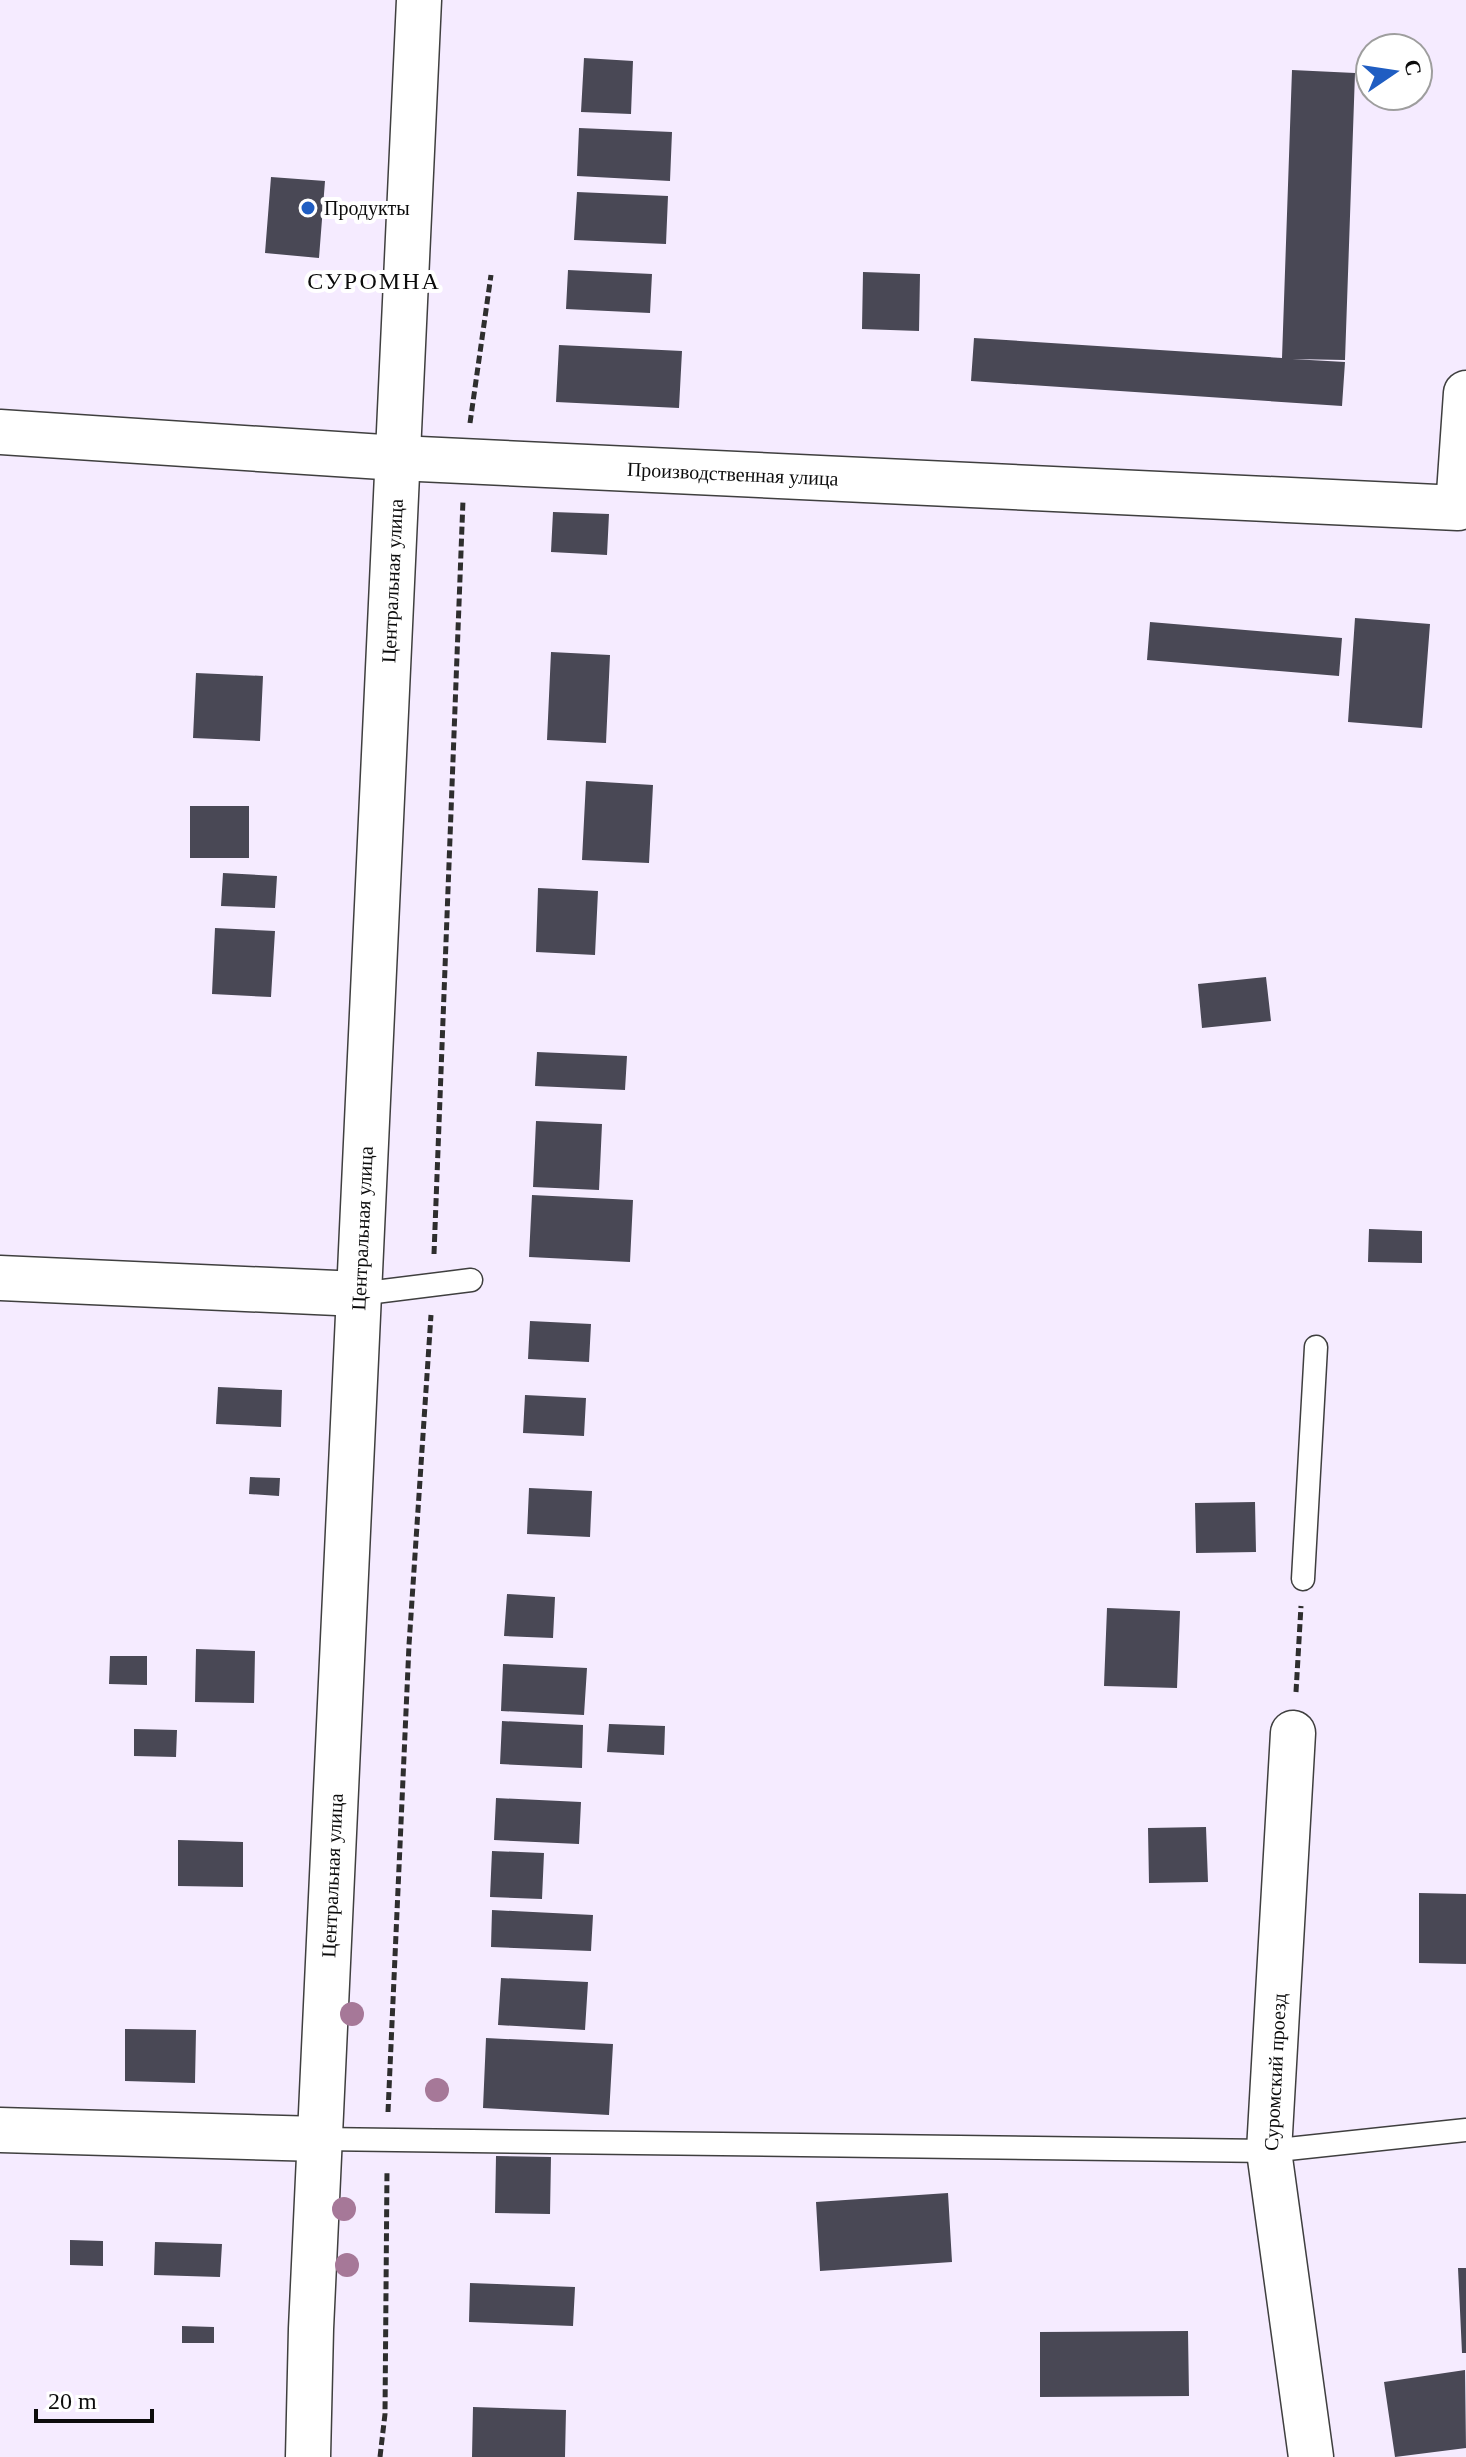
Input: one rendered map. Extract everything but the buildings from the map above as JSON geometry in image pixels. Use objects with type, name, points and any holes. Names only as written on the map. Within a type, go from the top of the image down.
[{"type":"street","name":"Центральная улица","points":[[308,2457],[419,0]]},
{"type":"street","points":[[1463,508],[1466,393]]},
{"type":"street","name":"Производственная улица","points":[[0,432],[398,458],[1463,508]]},
{"type":"street","points":[[0,1278],[359,1294]]},
{"type":"street","name":"Суромский проезд","points":[[1293,1733],[1269,2151],[1311,2457]]},
{"type":"street","points":[[0,2130],[320,2139]]},
{"type":"lane","points":[[359,1294],[471,1280]]},
{"type":"lane","points":[[1303,1579],[1316,1347]]},
{"type":"lane","points":[[320,2139],[1269,2151],[1466,2130]]},
{"type":"path","points":[[380,2457],[385,2414],[387,2140],[409,1645],[433,1285],[464,461],[491,275]]},
{"type":"path","points":[[1293,1733],[1303,1579]]},
{"type":"place","name":"Продукты","points":[[308,208]]},
{"type":"district","name":"СУРОМНА","points":[[374,281]]}]
